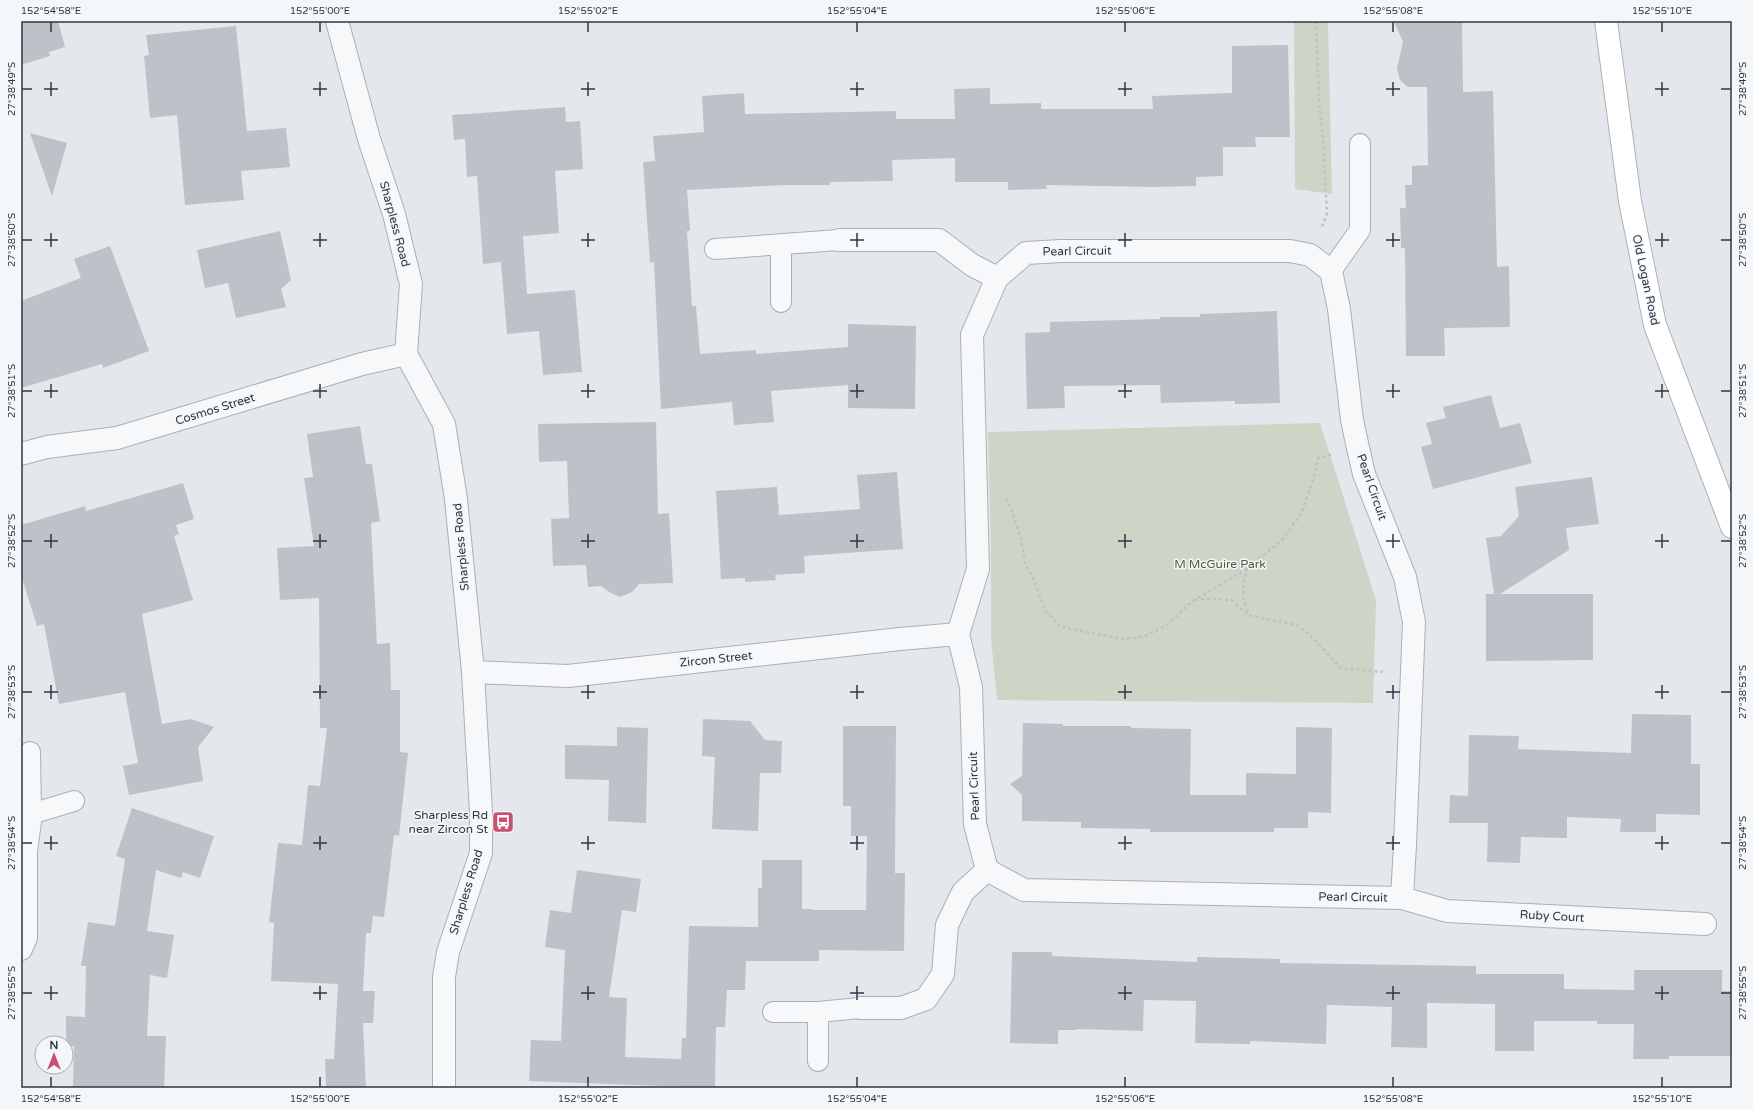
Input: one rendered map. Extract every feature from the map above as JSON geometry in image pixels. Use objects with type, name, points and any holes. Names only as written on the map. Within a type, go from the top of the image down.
[{"type":"main road","name":"Old Logan Road","points":[[1606,21],[1630,201],[1655,325],[1732,527]]},
{"type":"street","name":"Sharpless Road","points":[[337,21],[369,140],[394,214],[411,284],[406,354],[444,424],[456,499],[473,672],[481,812],[481,853],[448,952],[444,977],[444,1088]]},
{"type":"street","points":[[839,240],[939,240],[972,265],[997,278]]},
{"type":"street","name":"Pearl Circuit","points":[[1062,251],[1290,251],[1310,255],[1331,271],[1339,309],[1352,420],[1364,474],[1406,577],[1414,622],[1406,845],[1402,898],[1024,890],[987,870],[974,824],[971,687],[958,634],[978,569],[972,335],[997,278],[1026,253],[1062,251]]},
{"type":"street","name":"Cosmos Street","points":[[21,454],[47,446],[118,438],[362,364],[406,354]]},
{"type":"street","name":"Zircon Street","points":[[473,672],[568,676],[900,639],[958,634]]},
{"type":"street","points":[[21,949],[26,938],[26,851],[30,814]]},
{"type":"street","points":[[860,1008],[901,1008],[926,999],[943,974],[947,925],[963,892],[987,870]]},
{"type":"street","name":"Ruby Court","points":[[1402,898],[1447,911],[1705,924]]},
{"type":"lane","points":[[1331,271],[1360,230],[1360,144]]},
{"type":"lane","points":[[715,248],[781,245],[839,240]]},
{"type":"lane","points":[[781,245],[781,302]]},
{"type":"lane","points":[[30,752],[30,814],[74,801]]},
{"type":"lane","points":[[773,1012],[818,1012],[860,1008]]},
{"type":"lane","points":[[818,1012],[818,1061]]},
{"type":"path","points":[[1310,255],[1327,214],[1323,140],[1318,103],[1316,21]]},
{"type":"path","points":[[976,476],[997,481],[1012,511],[1021,540],[1025,564],[1033,578],[1045,610],[1062,627],[1122,639],[1143,637],[1167,625],[1193,601],[1248,568],[1282,540],[1301,514],[1314,478],[1318,458],[1358,448]]},
{"type":"path","points":[[1248,568],[1242,587],[1244,603],[1248,615]]},
{"type":"path","points":[[1193,601],[1208,599],[1231,600],[1248,615],[1297,625],[1314,639],[1341,668],[1412,675]]},
{"type":"green space","points":[[1294,21],[1328,21],[1332,194],[1295,189]]},
{"type":"green space","name":"M McGuire Park","points":[[1320,423],[1376,600],[1373,703],[997,700],[991,638],[991,547],[988,432]]},
{"type":"building","points":[[21,21],[58,21],[65,47],[49,52],[50,56],[21,65]]},
{"type":"building","points":[[1394,21],[1462,21],[1463,92],[1493,91],[1497,267],[1509,266],[1510,327],[1444,328],[1445,356],[1406,356],[1405,248],[1401,248],[1400,208],[1406,208],[1405,185],[1412,185],[1412,166],[1428,165],[1427,87],[1408,87],[1400,80],[1397,69],[1403,42]]},
{"type":"building","points":[[236,26],[247,131],[286,128],[290,167],[241,171],[244,200],[185,205],[177,115],[150,118],[144,56],[149,55],[146,35]]},
{"type":"building","points":[[1288,45],[1290,137],[1255,137],[1256,147],[1223,147],[1223,176],[1196,177],[1196,186],[1154,187],[1046,185],[1047,189],[1008,190],[1008,182],[955,182],[955,158],[892,160],[893,181],[830,182],[830,185],[785,185],[687,190],[690,231],[687,231],[692,306],[696,306],[700,354],[756,350],[756,354],[848,347],[848,324],[916,326],[915,409],[848,408],[848,385],[771,391],[774,422],[734,425],[732,402],[661,409],[654,262],[650,263],[643,162],[655,161],[653,136],[704,132],[702,96],[744,93],[745,114],[896,111],[896,119],[955,119],[954,89],[990,88],[990,104],[1041,103],[1041,109],[1153,109],[1152,96],[1232,93],[1232,46]]},
{"type":"building","points":[[565,107],[566,122],[580,121],[583,169],[555,171],[559,233],[523,236],[527,294],[575,290],[582,372],[543,375],[539,331],[507,334],[501,262],[483,264],[477,176],[467,177],[465,139],[454,140],[452,115]]},
{"type":"building","points":[[30,133],[67,143],[52,196]]},
{"type":"building","points":[[280,231],[291,280],[281,289],[286,307],[236,318],[228,283],[205,288],[197,250]]},
{"type":"building","points":[[110,246],[149,351],[103,368],[102,364],[21,388],[21,301],[81,278],[74,259]]},
{"type":"building","points":[[1277,311],[1280,403],[1235,404],[1235,401],[1161,403],[1160,385],[1064,386],[1065,408],[1027,409],[1025,333],[1050,332],[1050,322],[1160,319],[1160,317],[1200,317],[1200,314]]},
{"type":"building","points":[[1491,395],[1500,428],[1520,423],[1532,463],[1433,489],[1421,447],[1432,444],[1426,423],[1446,418],[1443,407]]},
{"type":"building","points":[[656,422],[658,514],[669,513],[673,583],[639,584],[632,592],[620,597],[601,586],[588,587],[586,565],[553,566],[551,519],[569,518],[567,461],[539,462],[538,424]]},
{"type":"building","points":[[360,426],[366,464],[372,464],[380,521],[371,523],[377,644],[390,643],[391,690],[400,690],[400,752],[408,753],[399,836],[394,835],[384,917],[373,916],[371,933],[366,933],[363,991],[375,991],[373,1023],[363,1023],[366,1088],[326,1088],[325,1059],[334,1059],[338,984],[271,981],[274,923],[269,922],[278,843],[302,845],[308,785],[320,786],[327,728],[320,728],[319,598],[280,600],[277,548],[314,546],[304,478],[313,477],[307,434]]},
{"type":"building","points":[[897,472],[903,549],[804,556],[805,573],[775,575],[776,580],[745,582],[745,578],[721,579],[716,491],[777,487],[779,515],[860,509],[857,475]]},
{"type":"building","points":[[1592,477],[1599,524],[1566,528],[1569,550],[1500,594],[1593,594],[1593,660],[1486,661],[1486,594],[1494,594],[1486,538],[1501,536],[1519,516],[1515,487]]},
{"type":"building","points":[[183,483],[194,519],[176,525],[179,534],[174,536],[193,600],[142,614],[162,724],[191,719],[214,727],[198,747],[203,781],[129,795],[123,766],[138,763],[125,692],[59,704],[44,624],[37,626],[21,575],[21,525],[85,506],[86,511]]},
{"type":"building","points":[[1632,714],[1691,715],[1691,764],[1700,764],[1700,815],[1656,814],[1656,832],[1620,832],[1621,819],[1567,817],[1567,838],[1521,837],[1520,863],[1487,862],[1488,823],[1449,823],[1450,795],[1468,796],[1469,735],[1519,736],[1518,749],[1631,753]]},
{"type":"building","points":[[703,719],[750,721],[765,740],[782,741],[781,773],[760,773],[758,831],[712,829],[715,757],[702,756]]},
{"type":"building","points":[[1023,723],[1063,724],[1063,726],[1131,726],[1131,728],[1191,729],[1190,795],[1246,795],[1246,773],[1296,774],[1296,727],[1332,728],[1331,813],[1308,812],[1308,828],[1274,828],[1274,832],[1150,832],[1150,829],[1081,828],[1081,822],[1022,821],[1022,795],[1010,784],[1022,776]]},
{"type":"building","points":[[843,726],[896,726],[895,873],[905,873],[904,951],[819,950],[819,961],[746,961],[745,990],[727,990],[725,1027],[716,1027],[715,1088],[529,1081],[531,1040],[561,1041],[565,950],[545,947],[550,910],[571,913],[577,870],[641,879],[636,912],[622,910],[609,997],[627,998],[625,1057],[681,1059],[682,1038],[686,1038],[689,926],[758,927],[758,888],[762,888],[762,860],[802,860],[802,909],[866,910],[867,836],[851,836],[851,806],[843,806]]},
{"type":"building","points":[[617,727],[648,728],[646,823],[608,821],[609,780],[565,779],[565,745],[617,746]]},
{"type":"building","points":[[132,808],[214,836],[200,878],[183,872],[181,878],[156,870],[147,931],[174,935],[167,978],[150,975],[147,1036],[166,1036],[164,1088],[73,1088],[74,1035],[66,1035],[66,1016],[85,1017],[86,966],[81,966],[88,922],[115,926],[125,859],[116,856]]},
{"type":"building","points":[[1012,952],[1052,952],[1052,956],[1197,962],[1197,957],[1280,959],[1280,963],[1476,966],[1476,974],[1564,974],[1564,989],[1634,990],[1634,970],[1722,970],[1722,991],[1732,991],[1732,1056],[1669,1056],[1669,1059],[1633,1059],[1634,1024],[1597,1024],[1597,1021],[1534,1021],[1534,1051],[1495,1051],[1495,1004],[1427,1003],[1427,1048],[1391,1047],[1392,1007],[1327,1005],[1326,1044],[1250,1041],[1250,1044],[1195,1043],[1196,1001],[1144,1000],[1143,1031],[1077,1029],[1058,1030],[1058,1044],[1010,1043]]},
{"type":"place","name":"Sharpless Rd near Zircon St","points":[[503,822]]}]
